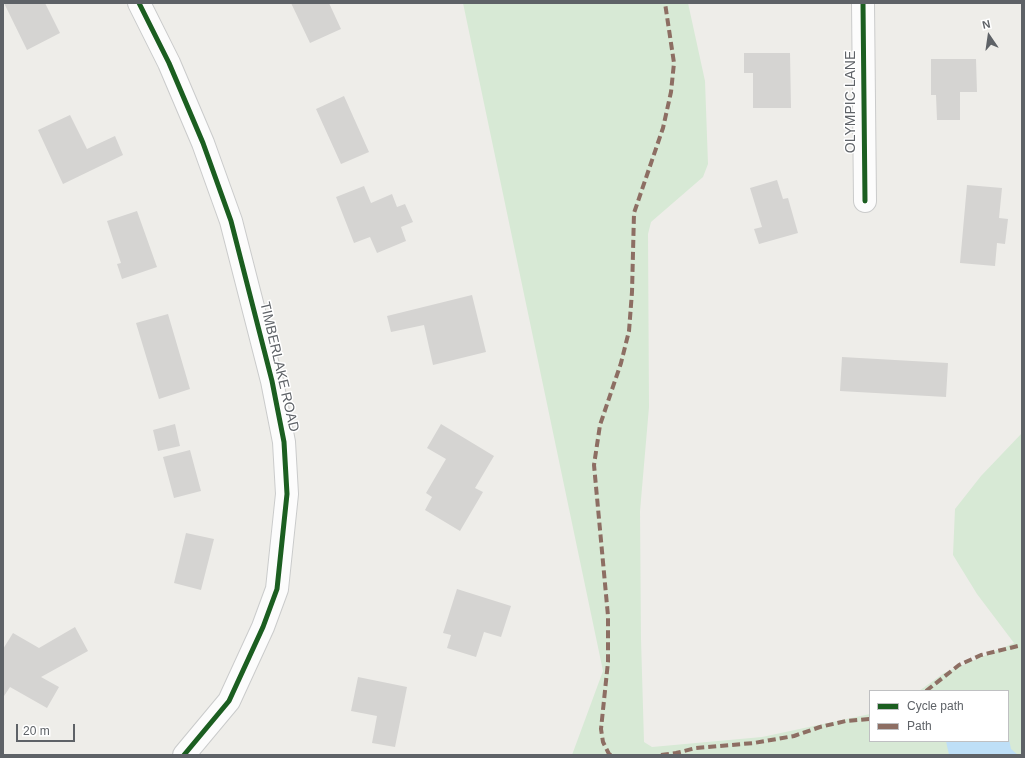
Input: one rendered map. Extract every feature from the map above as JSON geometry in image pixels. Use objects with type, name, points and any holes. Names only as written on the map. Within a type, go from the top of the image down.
[{"type":"street","name":"TIMBERLAKE ROAD","points":[[139,3],[169,63],[200,136],[231,221],[272,381],[284,442],[287,494],[277,589],[263,627],[229,702],[184,755]]},
{"type":"street","name":"OLYMPIC LANE","points":[[863,3],[865,201]]},
{"type":"green space","points":[[463,3],[688,3],[705,81],[708,164],[703,177],[651,222],[648,234],[649,407],[640,511],[641,639],[644,742],[652,747],[762,737],[869,714],[869,742],[1009,742],[1009,690],[920,690],[944,673],[1014,643],[977,594],[953,555],[955,509],[981,476],[1022,433],[1022,755],[572,755],[603,671]]},
{"type":"water","points":[[1009,739],[1011,749],[1018,755],[949,755],[946,742],[1009,742]]},
{"type":"building","points":[[4,3],[45,3],[60,33],[27,50]]},
{"type":"building","points":[[291,3],[329,3],[341,29],[310,43]]},
{"type":"building","points":[[744,53],[790,53],[791,108],[753,108],[753,73],[744,73]]},
{"type":"building","points":[[931,59],[976,59],[977,92],[960,92],[960,120],[937,120],[936,95],[931,95]]},
{"type":"building","points":[[344,96],[369,152],[341,164],[316,109]]},
{"type":"building","points":[[70,115],[87,149],[115,136],[123,155],[63,184],[38,130]]},
{"type":"building","points":[[777,180],[783,199],[788,198],[798,233],[759,244],[754,229],[762,227],[750,188]]},
{"type":"building","points":[[967,185],[1002,188],[999,218],[1008,219],[1005,244],[997,243],[995,266],[960,263]]},
{"type":"building","points":[[364,186],[371,203],[392,194],[397,207],[405,204],[413,222],[401,227],[406,241],[377,253],[370,237],[354,243],[336,197]]},
{"type":"building","points":[[137,211],[157,267],[122,279],[117,264],[121,263],[107,221]]},
{"type":"building","points":[[472,295],[486,352],[433,365],[424,325],[391,332],[387,316]]},
{"type":"building","points":[[168,314],[190,389],[159,399],[136,323]]},
{"type":"building","points":[[842,357],[948,363],[946,397],[840,391]]},
{"type":"building","points":[[175,424],[180,446],[158,451],[153,430]]},
{"type":"building","points":[[441,424],[494,456],[475,488],[483,492],[460,531],[425,510],[432,497],[426,493],[446,459],[427,448]]},
{"type":"building","points":[[190,450],[201,491],[174,498],[163,457]]},
{"type":"building","points":[[186,533],[214,539],[201,590],[174,583]]},
{"type":"building","points":[[457,589],[511,606],[501,637],[484,632],[476,657],[447,648],[451,635],[443,633]]},
{"type":"building","points":[[75,627],[88,651],[41,677],[59,687],[47,708],[10,687],[4,696],[3,695],[3,649],[13,633],[39,648]]},
{"type":"building","points":[[358,677],[407,687],[395,747],[372,743],[377,716],[351,711]]},
{"type":"marked path","points":[[611,755],[603,742],[601,729],[608,662],[608,616],[594,465],[600,425],[621,363],[629,331],[632,292],[634,213],[663,128],[671,92],[674,63],[665,3]]},
{"type":"marked path","points":[[927,690],[959,665],[981,655],[1022,645]]},
{"type":"marked path","points":[[661,755],[696,748],[754,743],[794,736],[820,727],[846,721],[869,719]]},
{"type":"cycle path","points":[[139,3],[169,63],[203,143],[231,221],[272,381],[284,442],[287,494],[277,589],[263,627],[229,701],[184,755]]},
{"type":"cycle path","points":[[863,3],[865,201]]}]
